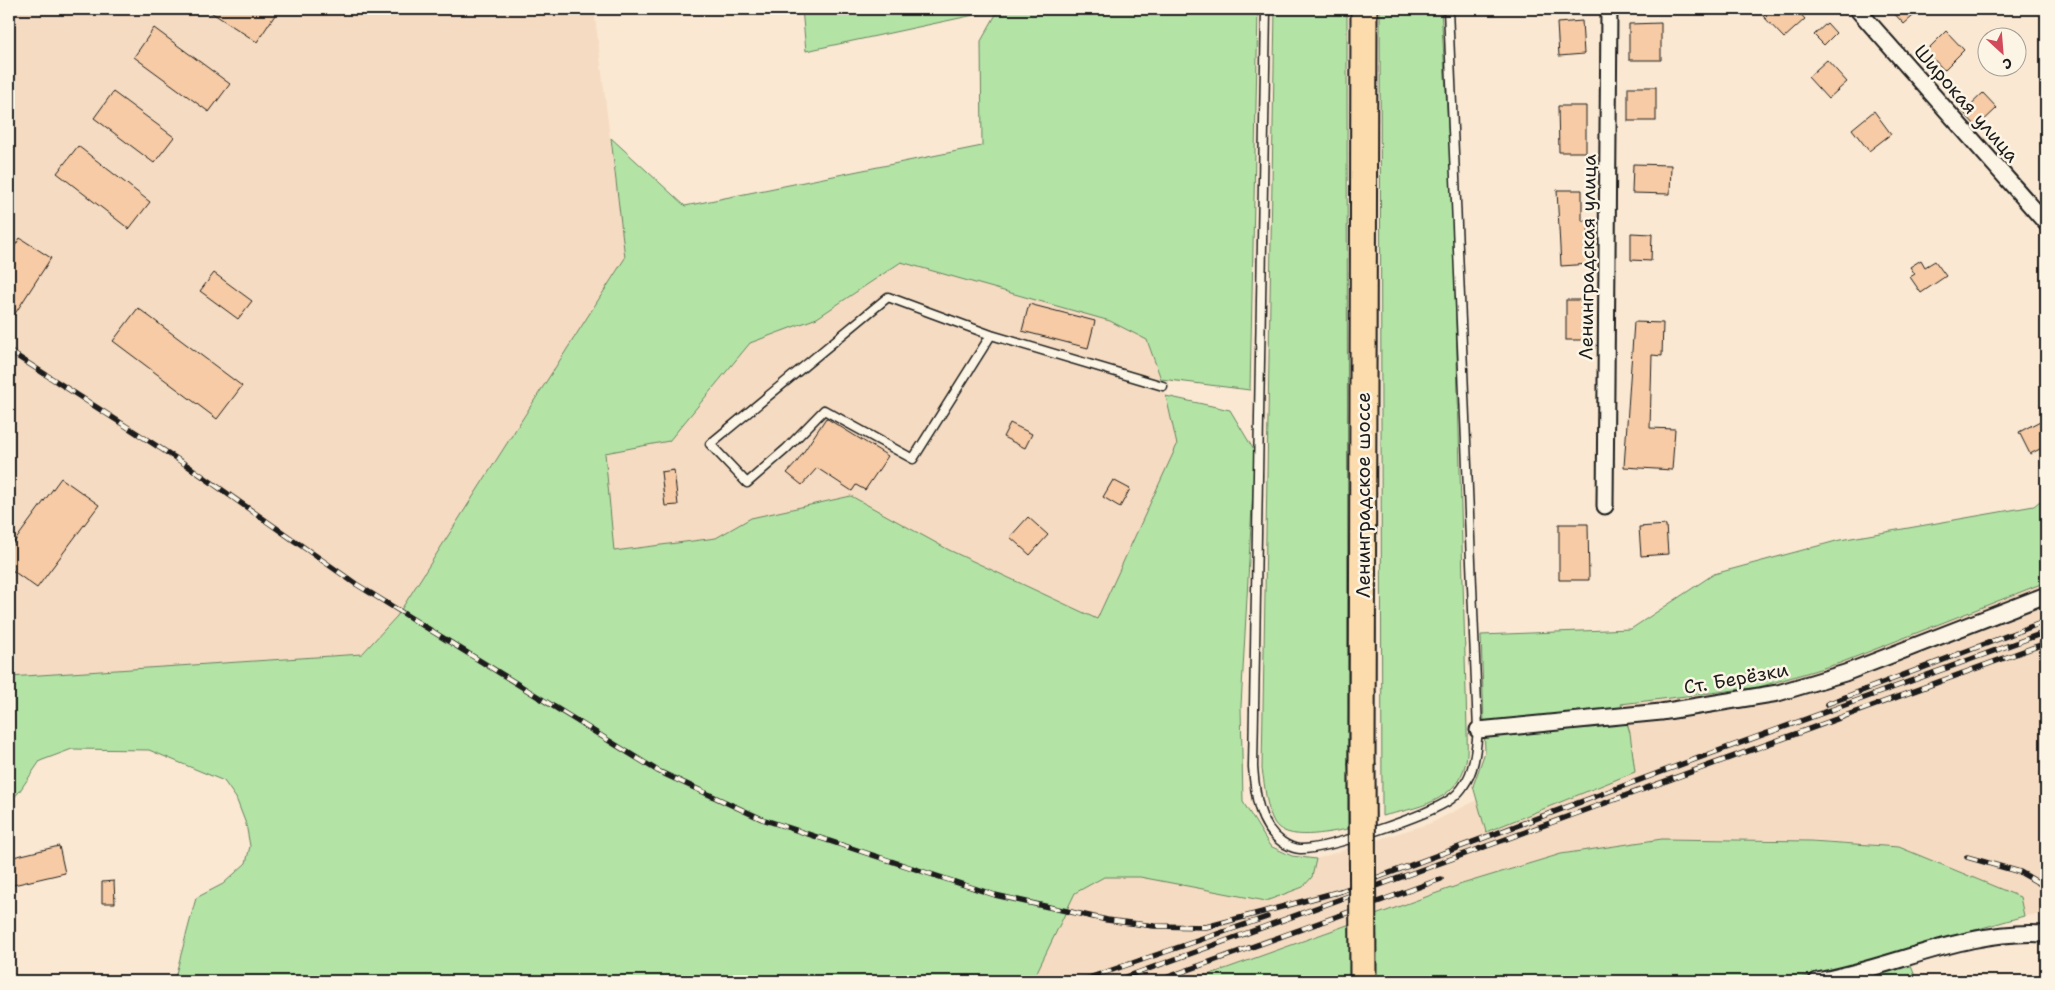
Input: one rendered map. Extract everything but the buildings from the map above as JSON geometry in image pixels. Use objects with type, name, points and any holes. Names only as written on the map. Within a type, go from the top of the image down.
[{"type":"highway","name":"Ленинградское шоссе","points":[[1363,981],[1364,9]]},
{"type":"street","name":"Ленинградская улица","points":[[1605,506],[1610,9]]},
{"type":"street","name":"Широкая улица","points":[[1857,9],[2046,223]]},
{"type":"street","name":"Ст. Берёзки","points":[[1478,730],[1661,712],[1778,693],[1845,673],[2046,595]]},
{"type":"street","points":[[1817,981],[1833,980],[1954,943],[2026,932],[2046,934]]},
{"type":"lane","points":[[1266,9],[1253,758],[1255,794],[1261,814],[1282,842],[1298,850],[1342,841],[1418,815],[1451,799],[1465,785],[1473,766],[1478,730],[1448,9]]},
{"type":"lane","points":[[991,335],[913,458],[824,410],[786,449],[747,483],[710,444],[888,297],[991,335],[1163,386]]},
{"type":"shaded area","points":[[9,9],[594,9],[625,258],[397,616],[362,654],[9,677]]},
{"type":"shaded area","points":[[901,262],[1110,321],[1147,340],[1163,386],[1177,445],[1097,619],[949,550],[851,496],[751,518],[716,538],[614,551],[605,453],[669,441],[750,343],[817,318]]},
{"type":"shaded area","points":[[2046,582],[2046,914],[2024,916],[2019,897],[1899,847],[1814,840],[1662,839],[1561,854],[1462,884],[1191,981],[1030,981],[1035,976],[1075,893],[1104,877],[1312,877],[1316,859],[1431,823],[1477,800],[1486,832],[1630,733],[1621,704],[1759,687],[1840,663]]},
{"type":"shaded area","points":[[1878,963],[1880,981],[1781,981]]},
{"type":"green space","points":[[802,9],[990,9],[988,12],[806,51]]},
{"type":"green space","points":[[999,9],[1258,9],[1250,390],[1161,379],[1147,340],[1110,321],[901,262],[817,318],[750,343],[669,441],[605,453],[614,551],[716,538],[751,518],[851,496],[949,550],[1097,619],[1177,445],[1166,396],[1230,410],[1255,452],[1241,706],[1243,802],[1270,846],[1292,856],[1316,859],[1312,877],[1303,887],[1266,901],[1140,877],[1104,877],[1075,893],[1035,976],[1030,981],[174,981],[196,898],[223,884],[246,863],[250,846],[246,824],[236,798],[224,781],[149,750],[72,749],[40,761],[19,792],[9,803],[9,677],[362,654],[397,616],[625,258],[611,138],[685,206],[982,146],[981,41]]},
{"type":"green space","points":[[1275,9],[1347,9],[1348,829],[1319,834],[1288,832],[1274,822],[1267,803],[1262,769]]},
{"type":"green space","points":[[1380,9],[1441,9],[1453,210],[1467,746],[1466,762],[1461,775],[1454,786],[1444,795],[1421,806],[1382,816]]},
{"type":"green space","points":[[2046,496],[2046,582],[1840,663],[1759,687],[1621,704],[1630,733],[1635,772],[1486,832],[1473,786],[1485,752],[1481,635],[1631,629],[1714,574],[1840,540],[2034,506]]},
{"type":"green space","points":[[1662,839],[1811,841],[1899,847],[2020,897],[2024,916],[1961,934],[1907,956],[1917,981],[1880,981],[1878,964],[1781,981],[1550,981],[1484,976],[1470,978],[1470,981],[1191,981],[1462,884],[1561,854]]},
{"type":"railway","points":[[9,351],[188,466],[356,584],[658,771],[762,819],[995,895],[1107,920],[1154,926],[1206,927],[1341,891]]},
{"type":"railway","points":[[1827,704],[2046,621]]},
{"type":"railway","points":[[1336,893],[1696,759],[2046,632]]},
{"type":"railway","points":[[1115,981],[2046,643]]},
{"type":"railway","points":[[1967,857],[2020,872],[2046,887]]},
{"type":"railway","points":[[1157,981],[1441,879]]},
{"type":"railway","points":[[1080,981],[1267,917]]}]
